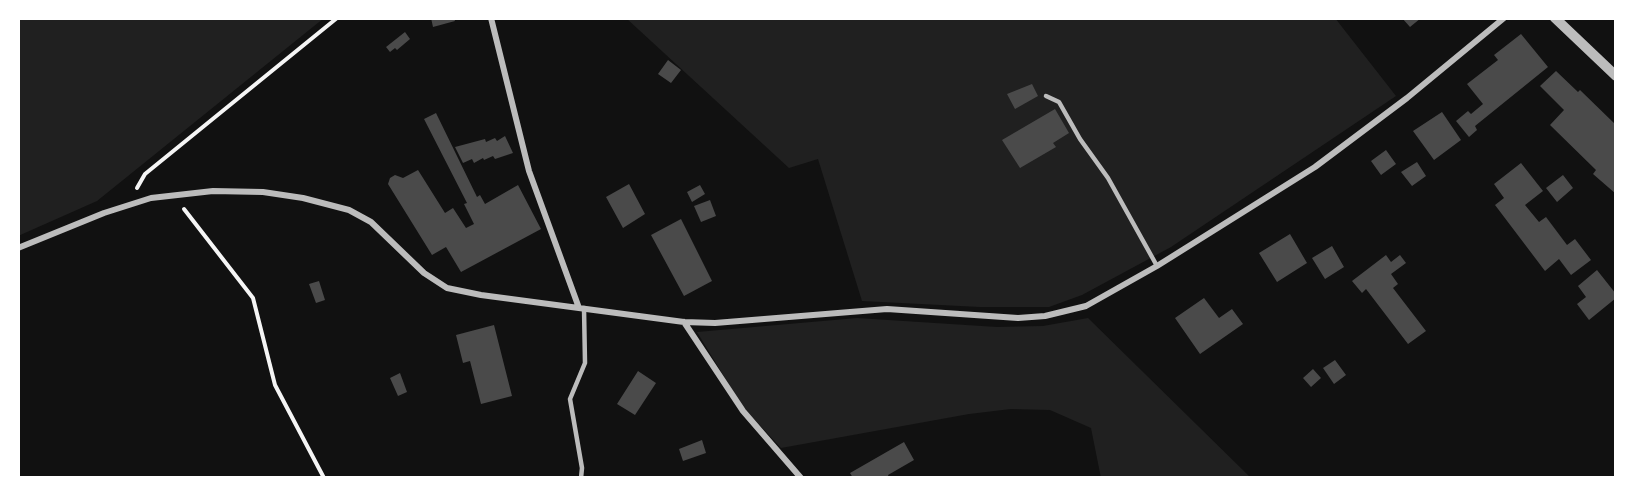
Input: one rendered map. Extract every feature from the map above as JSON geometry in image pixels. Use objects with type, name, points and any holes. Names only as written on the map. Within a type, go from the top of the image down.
[{"type":"street","points":[[491,18],[529,171],[582,308]]},
{"type":"street","points":[[18,248],[125,205],[173,194],[213,191],[263,192],[336,205],[371,222],[424,273],[447,288],[684,322],[715,323],[887,309],[1032,318],[1066,313],[1086,306],[1157,266],[1338,151],[1504,18]]},
{"type":"street","points":[[1555,18],[1616,76]]},
{"type":"street","points":[[684,322],[743,411],[801,478]]},
{"type":"lane","points":[[1046,96],[1059,102],[1108,178],[1157,266]]},
{"type":"lane","points":[[581,478],[582,468],[570,399],[585,363],[582,308]]},
{"type":"path","points":[[125,205],[145,174],[337,18]]},
{"type":"path","points":[[173,194],[214,250],[254,298],[275,385],[324,478]]},
{"type":"shaded area","points":[[18,18],[324,18],[97,201],[18,236]]},
{"type":"shaded area","points":[[626,18],[1335,18],[1396,96],[1171,247],[1082,295],[1049,307],[980,307],[862,301],[818,159],[789,168]]},
{"type":"shaded area","points":[[857,318],[997,327],[1043,326],[1088,318],[1251,478],[1101,478],[1091,428],[1050,410],[1011,409],[969,414],[781,448],[742,406],[697,332]]},
{"type":"building","points":[[431,18],[454,18],[455,21],[433,27]]},
{"type":"building","points":[[1402,18],[1421,18],[1410,27]]},
{"type":"building","points":[[405,32],[410,39],[397,50],[395,48],[390,52],[386,47]]},
{"type":"building","points":[[1521,34],[1548,67],[1475,126],[1477,130],[1469,137],[1456,121],[1468,111],[1471,114],[1483,104],[1467,84],[1498,60],[1494,55]]},
{"type":"building","points":[[668,60],[681,70],[671,83],[658,74]]},
{"type":"building","points":[[1556,71],[1578,92],[1580,90],[1616,125],[1616,194],[1593,174],[1596,170],[1550,125],[1564,110],[1540,86]]},
{"type":"building","points":[[1032,84],[1038,96],[1015,109],[1007,94]]},
{"type":"building","points":[[1055,109],[1069,133],[1053,143],[1056,147],[1020,168],[1002,140]]},
{"type":"building","points":[[1442,112],[1461,140],[1434,160],[1413,131]]},
{"type":"building","points":[[436,113],[477,197],[480,195],[485,204],[518,185],[541,229],[461,272],[446,247],[432,255],[388,184],[390,178],[395,175],[403,178],[418,170],[445,213],[453,208],[466,228],[474,224],[464,204],[467,203],[424,119]]},
{"type":"building","points":[[505,136],[513,153],[495,159],[493,156],[474,163],[472,159],[463,163],[455,147],[485,139],[486,142],[495,138],[497,141]]},
{"type":"building","points":[[1386,150],[1396,164],[1381,175],[1371,161]]},
{"type":"building","points":[[1417,162],[1426,176],[1412,186],[1401,172]]},
{"type":"building","points":[[1521,163],[1543,191],[1525,205],[1539,222],[1546,217],[1567,245],[1575,239],[1591,260],[1571,275],[1559,259],[1545,271],[1495,205],[1504,198],[1494,184]]},
{"type":"building","points":[[1563,175],[1573,188],[1557,202],[1546,188]]},
{"type":"building","points":[[629,184],[645,214],[623,228],[606,197]]},
{"type":"building","points":[[700,185],[705,194],[692,202],[687,192]]},
{"type":"building","points":[[710,200],[716,216],[701,222],[694,206]]},
{"type":"building","points":[[681,219],[712,281],[684,296],[651,235]]},
{"type":"building","points":[[1290,234],[1307,263],[1277,282],[1259,253]]},
{"type":"building","points":[[1332,246],[1344,267],[1325,279],[1312,258]]},
{"type":"building","points":[[1386,255],[1391,262],[1400,255],[1406,263],[1391,274],[1398,284],[1393,288],[1426,331],[1408,344],[1366,289],[1362,293],[1352,281]]},
{"type":"building","points":[[1597,270],[1616,294],[1616,298],[1589,320],[1577,304],[1586,297],[1578,286]]},
{"type":"building","points":[[319,281],[325,300],[316,303],[309,284]]},
{"type":"building","points":[[1204,298],[1219,318],[1232,309],[1243,324],[1200,354],[1175,318]]},
{"type":"building","points":[[494,325],[512,396],[481,404],[470,361],[463,363],[456,335]]},
{"type":"building","points":[[1335,360],[1346,375],[1334,384],[1323,368]]},
{"type":"building","points":[[1313,369],[1321,378],[1311,387],[1303,378]]},
{"type":"building","points":[[638,371],[656,383],[635,415],[617,404]]},
{"type":"building","points":[[400,373],[407,392],[398,396],[390,378]]},
{"type":"building","points":[[702,440],[706,453],[683,461],[679,449]]},
{"type":"building","points":[[904,442],[914,460],[888,475],[889,478],[853,478],[850,473]]}]
